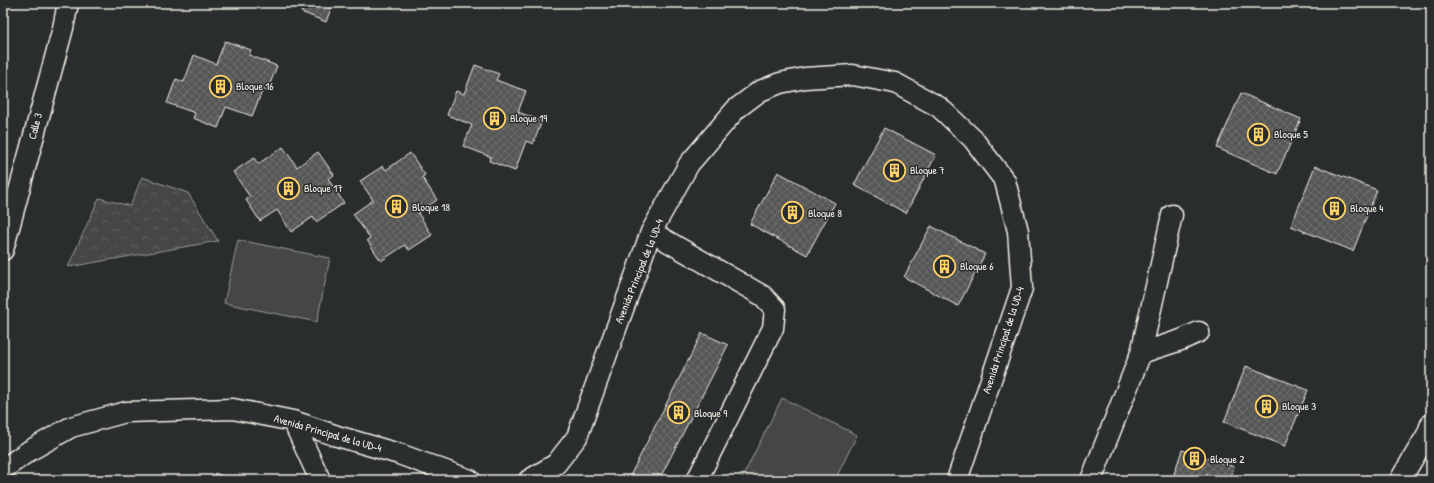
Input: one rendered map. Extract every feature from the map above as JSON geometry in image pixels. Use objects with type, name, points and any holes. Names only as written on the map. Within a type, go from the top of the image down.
[{"type":"street","name":"Calle 3","points":[[3,250],[63,28],[68,3]]},
{"type":"street","name":"Avenida Principal de la UD-4","points":[[529,480],[556,464],[577,437],[651,232],[690,164],[736,109],[760,91],[780,83],[805,78],[853,74],[895,83],[939,107],[973,139],[1005,181],[1018,231],[1022,288],[957,480]]},
{"type":"street","points":[[1091,480],[1141,353],[1172,215]]},
{"type":"street","points":[[651,232],[763,296],[775,309],[773,328],[697,480]]},
{"type":"street","points":[[1141,353],[1181,340],[1199,332]]},
{"type":"street","name":"Avenida Principal de la UD-4","points":[[3,469],[29,451],[71,428],[126,412],[233,409],[294,421],[337,436],[399,454],[470,480]]},
{"type":"street","points":[[294,421],[320,480]]},
{"type":"street","points":[[1400,480],[1431,424]]},
{"type":"green space","points":[[142,177],[188,193],[218,241],[68,267],[99,198],[130,206]]},
{"type":"green space","points":[[238,240],[330,258],[317,322],[224,303]]},
{"type":"green space","points":[[782,398],[857,435],[835,480],[741,480]]},
{"type":"building","points":[[291,3],[333,3],[326,22],[301,12],[303,8]]},
{"type":"building","name":"Bloque 16","points":[[225,41],[251,50],[249,55],[277,66],[267,91],[263,89],[252,116],[226,107],[218,128],[193,118],[195,113],[167,103],[176,79],[184,82],[194,55],[216,64]]},
{"type":"building","name":"Bloque 19","points":[[475,65],[499,74],[496,80],[526,91],[518,112],[542,121],[533,144],[526,141],[515,171],[489,161],[491,157],[463,146],[472,125],[447,115],[456,91],[464,94]]},
{"type":"building","name":"Bloque 5","points":[[1241,93],[1301,119],[1277,174],[1217,148]]},
{"type":"building","name":"Bloque 7","points":[[884,128],[936,155],[906,213],[854,185]]},
{"type":"building","name":"Bloque 17","points":[[283,147],[297,167],[318,152],[334,175],[328,179],[344,203],[316,222],[313,217],[291,232],[277,210],[260,221],[246,200],[250,197],[233,172],[254,158],[258,164]]},
{"type":"building","name":"Bloque 18","points":[[410,153],[425,175],[422,177],[437,200],[418,213],[432,235],[409,250],[405,245],[381,261],[367,240],[370,238],[353,214],[373,200],[360,181],[383,166],[386,170]]},
{"type":"building","name":"Bloque 4","points":[[1315,166],[1377,190],[1353,251],[1291,226]]},
{"type":"building","name":"Bloque 8","points":[[778,172],[835,203],[807,255],[750,224]]},
{"type":"building","name":"Bloque 6","points":[[931,226],[985,254],[958,306],[904,277]]},
{"type":"building","name":"Bloque 9","points":[[702,333],[728,345],[659,480],[628,480]]},
{"type":"building","name":"Bloque 3","points":[[1246,366],[1308,390],[1285,446],[1224,422]]},
{"type":"building","name":"Bloque 2","points":[[1182,450],[1234,467],[1230,480],[1172,480]]},
{"type":"building","points":[[215,473],[233,480],[213,480]]},
{"type":"place","name":"Bloque 16","points":[[221,86]]},
{"type":"place","name":"Bloque 19","points":[[495,118]]},
{"type":"place","name":"Bloque 5","points":[[1259,134]]},
{"type":"place","name":"Bloque 7","points":[[895,170]]},
{"type":"place","name":"Bloque 17","points":[[289,188]]},
{"type":"place","name":"Bloque 18","points":[[396,207]]},
{"type":"place","name":"Bloque 4","points":[[1334,208]]},
{"type":"place","name":"Bloque 8","points":[[793,213]]},
{"type":"place","name":"Bloque 6","points":[[944,266]]},
{"type":"place","name":"Bloque 3","points":[[1266,406]]},
{"type":"place","name":"Bloque 9","points":[[678,413]]},
{"type":"place","name":"Bloque 2","points":[[1194,459]]}]
